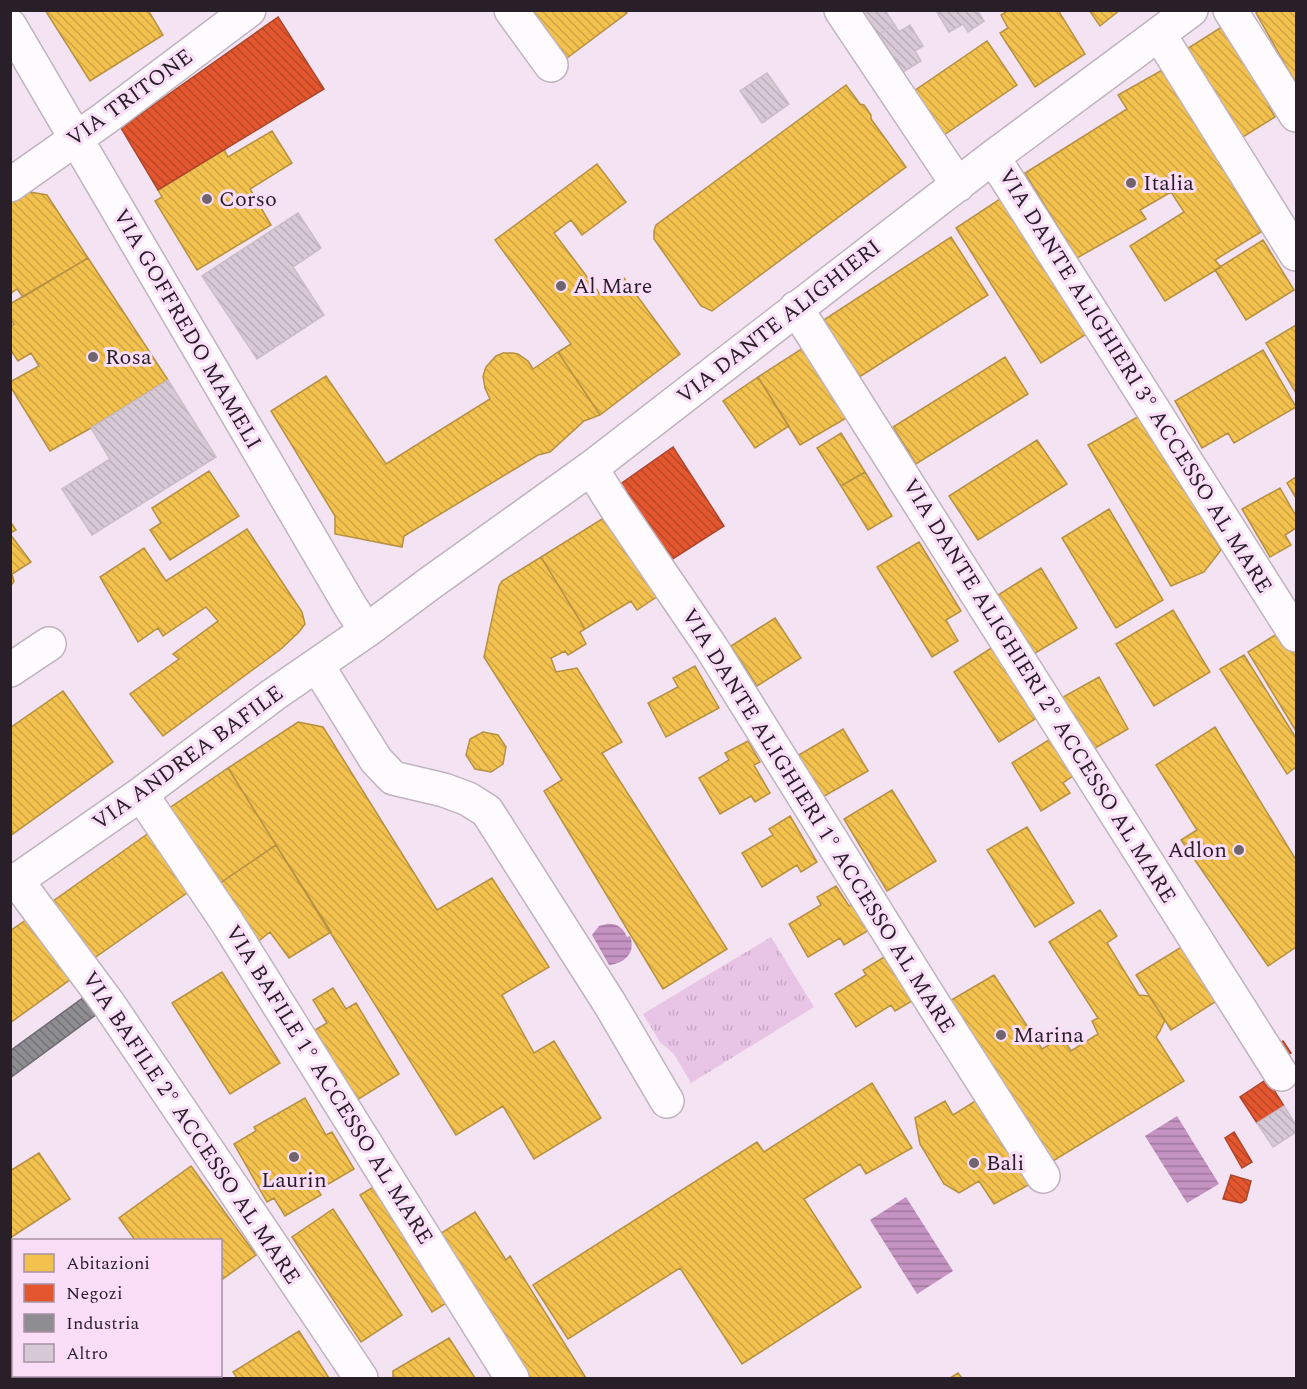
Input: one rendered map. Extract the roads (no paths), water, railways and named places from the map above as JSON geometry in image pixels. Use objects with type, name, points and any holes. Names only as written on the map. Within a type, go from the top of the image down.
[{"type":"street","name":"VIA TRITONE","points":[[10,185],[249,10]]},
{"type":"street","points":[[511,10],[551,65]]},
{"type":"street","points":[[841,10],[958,185]]},
{"type":"street","name":"VIA DANTE ALIGHIERI","points":[[366,631],[591,468],[993,157],[1191,10]]},
{"type":"street","points":[[1230,10],[1296,115]]},
{"type":"street","name":"VIA GOFFREDO MAMELI","points":[[10,26],[366,631]]},
{"type":"street","points":[[1160,34],[1296,254]]},
{"type":"street","name":"VIA DANTE ALIGHIERI 3° ACCESSO AL MARE","points":[[993,157],[1296,635]]},
{"type":"street","name":"VIA DANTE ALIGHIERI 2° ACCESSO AL MARE","points":[[796,308],[1281,1074]]},
{"type":"street","name":"VIA DANTE ALIGHIERI 1° ACCESSO AL MARE","points":[[591,468],[711,647],[1043,1176]]},
{"type":"street","name":"VIA ANDREA BAFILE","points":[[14,883],[141,794],[273,695],[366,631]]},
{"type":"street","points":[[10,670],[49,644]]},
{"type":"street","points":[[317,665],[376,760],[393,778],[444,790],[468,799],[487,811],[610,1004],[668,1101]]},
{"type":"street","name":"VIA BAFILE 1° ACCESSO AL MARE","points":[[141,794],[227,922],[512,1378]]},
{"type":"street","name":"VIA BAFILE 2° ACCESSO AL MARE","points":[[14,883],[108,1003],[361,1378]]},
{"type":"place","name":"Italia","points":[[1131,183]]},
{"type":"place","name":"Corso","points":[[207,199]]},
{"type":"place","name":"Al Mare","points":[[561,286]]},
{"type":"place","name":"Rosa","points":[[93,357]]},
{"type":"place","name":"Adlon","points":[[1239,850]]},
{"type":"place","name":"Marina","points":[[1001,1035]]},
{"type":"place","name":"Laurin","points":[[294,1157]]},
{"type":"place","name":"Bali","points":[[974,1163]]}]
